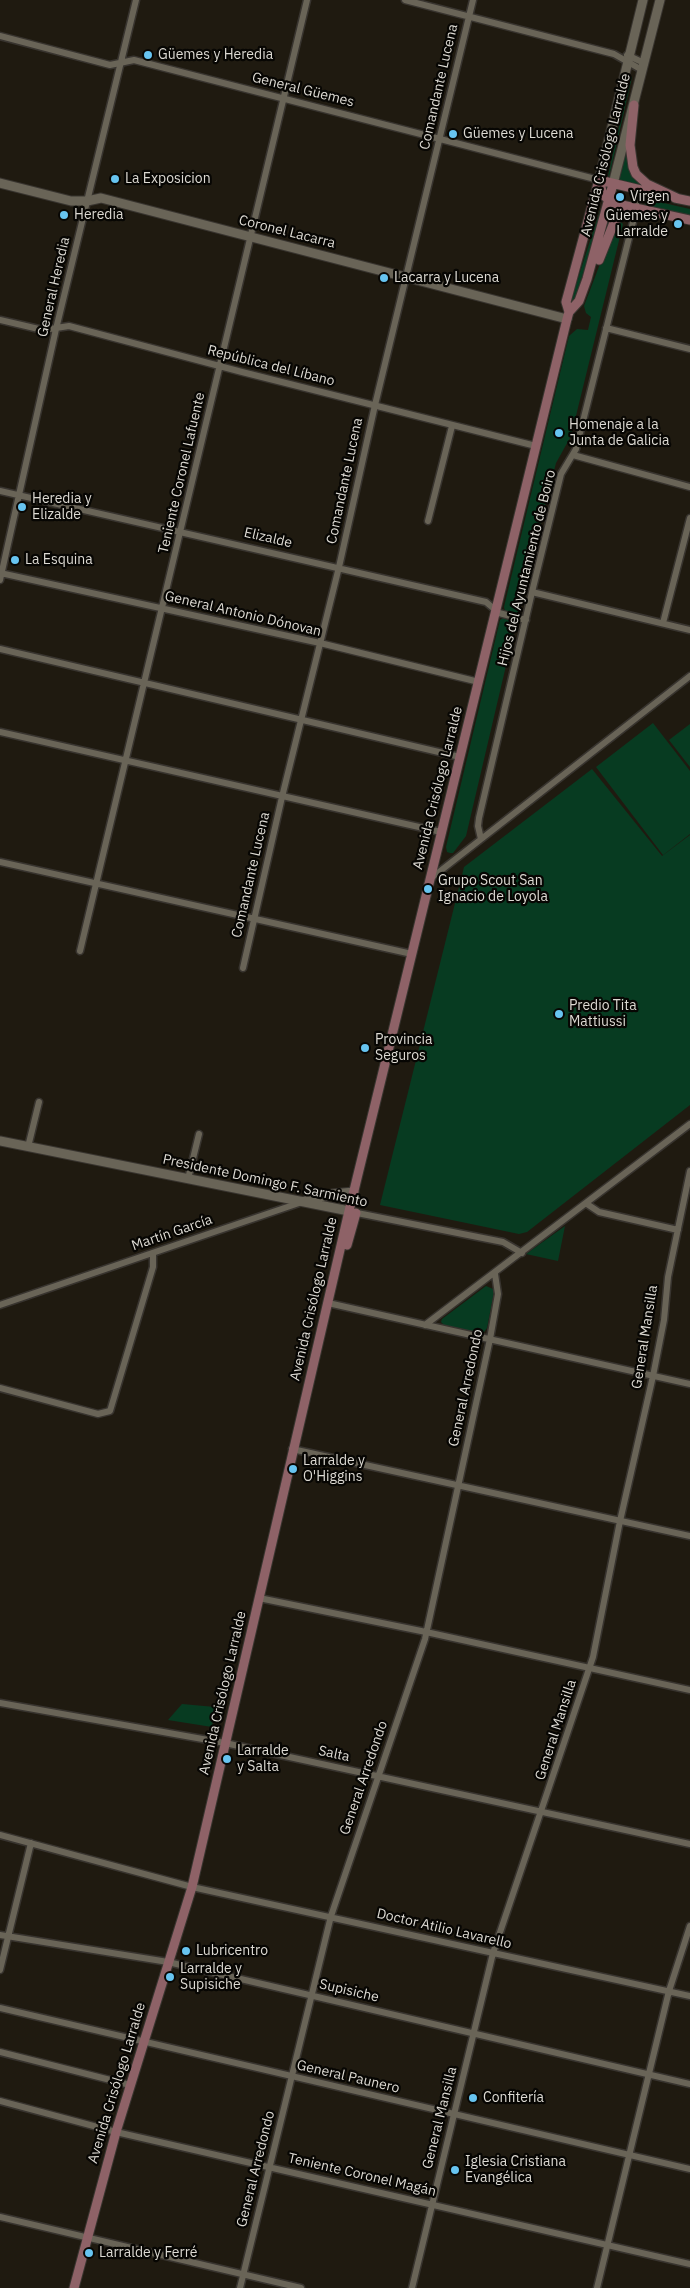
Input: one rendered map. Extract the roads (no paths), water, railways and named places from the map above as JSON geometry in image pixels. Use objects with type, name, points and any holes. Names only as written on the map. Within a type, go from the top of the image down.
[{"type":"main road","points":[[634,105],[630,145],[632,167],[636,174],[647,184],[679,199]]},
{"type":"main road","points":[[690,201],[599,180],[601,192],[607,200],[636,210],[690,220]]},
{"type":"main road","name":"Avenida Crisólogo Larralde","points":[[74,2288],[116,2132],[192,1887],[292,1449],[352,1212],[354,1192],[568,315],[566,302],[599,180]]},
{"type":"main road","name":"Avenida Crisólogo Larralde","points":[[568,315],[579,300],[587,279],[607,200],[613,184]]},
{"type":"main road","points":[[587,279],[598,264],[612,224],[622,214],[636,210]]},
{"type":"street","name":"General Heredia","points":[[1,575],[17,496],[56,329],[136,0]]},
{"type":"street","name":"Teniente Coronel Lafuente","points":[[80,951],[124,760],[181,532],[307,0]]},
{"type":"street","points":[[405,0],[614,54],[643,66]]},
{"type":"street","name":"Comandante Lucena","points":[[243,968],[282,797],[339,567],[375,405],[473,0]]},
{"type":"street","name":"Avenida Crisólogo Larralde","points":[[599,180],[643,0]]},
{"type":"street","name":"Avenida Crisólogo Larralde","points":[[613,184],[660,0]]},
{"type":"street","name":"General Güemes","points":[[0,36],[110,65],[134,60],[599,180]]},
{"type":"street","name":"Coronel Lacarra","points":[[0,183],[71,201],[88,201],[101,198],[568,315]]},
{"type":"street","name":"Hijos del Ayuntamiento de Boiro","points":[[481,839],[478,826],[479,818],[532,592],[561,474],[573,455],[606,328],[636,210],[636,189]]},
{"type":"street","name":"República del Líbano","points":[[0,320],[42,330],[69,326],[452,426],[536,446]]},
{"type":"street","points":[[606,328],[690,349]]},
{"type":"street","points":[[428,521],[452,426]]},
{"type":"street","points":[[573,455],[690,487]]},
{"type":"street","name":"Elizalde","points":[[0,491],[486,602],[496,609],[498,613],[526,620]]},
{"type":"street","points":[[663,623],[690,518]]},
{"type":"street","name":"General Antonio Dónovan","points":[[1,575],[320,643],[479,682]]},
{"type":"street","points":[[532,592],[690,630]]},
{"type":"street","points":[[0,649],[460,757]]},
{"type":"street","points":[[430,879],[690,676]]},
{"type":"street","points":[[0,732],[441,832]]},
{"type":"street","points":[[0,862],[412,954]]},
{"type":"street","points":[[28,1147],[39,1102]]},
{"type":"street","points":[[426,1325],[690,1124]]},
{"type":"street","points":[[188,1179],[198,1134]]},
{"type":"street","name":"Presidente Domingo F. Sarmiento","points":[[0,1141],[503,1242],[522,1253]]},
{"type":"street","name":"General Mansilla","points":[[412,2288],[493,1953],[590,1669],[620,1521],[653,1376],[664,1320],[667,1285],[690,1171]]},
{"type":"street","name":"Martín García","points":[[0,1306],[303,1202],[324,1196],[354,1192]]},
{"type":"street","points":[[587,1204],[599,1212],[678,1230]]},
{"type":"street","points":[[0,1388],[98,1414],[107,1412],[112,1407],[153,1267],[153,1254]]},
{"type":"street","name":"General Arredondo","points":[[240,2288],[331,1916],[426,1632],[490,1339],[498,1294],[495,1274]]},
{"type":"street","points":[[328,1303],[690,1384]]},
{"type":"street","points":[[292,1449],[690,1536]]},
{"type":"street","points":[[259,1598],[426,1632],[690,1690]]},
{"type":"street","name":"Salta","points":[[0,1703],[224,1743],[690,1844]]},
{"type":"street","name":"Doctor Atilio Lavarello","points":[[0,1835],[192,1887],[690,1996]]},
{"type":"street","points":[[0,1970],[30,1843]]},
{"type":"street","points":[[597,2288],[669,1991],[690,1926]]},
{"type":"street","name":"Supisiche","points":[[0,1935],[168,1962],[690,2084]]},
{"type":"street","name":"General Paunero","points":[[0,2008],[454,2116],[690,2169]]},
{"type":"street","points":[[0,2052],[130,2085]]},
{"type":"street","name":"Teniente Coronel Magán","points":[[0,2101],[116,2132],[690,2264]]},
{"type":"street","points":[[0,2217],[300,2288]]},
{"type":"place","name":"Güemes y Heredia","points":[[148,55]]},
{"type":"place","name":"Güemes y Lucena","points":[[453,134]]},
{"type":"place","name":"La Exposicion","points":[[115,179]]},
{"type":"place","name":"Virgen","points":[[620,197]]},
{"type":"place","name":"Heredia","points":[[64,215]]},
{"type":"place","name":"Güemes y Larralde","points":[[678,224]]},
{"type":"place","name":"Lacarra y Lucena","points":[[384,278]]},
{"type":"place","name":"Homenaje a la Junta de Galicia","points":[[559,433]]},
{"type":"place","name":"Heredia y Elizalde","points":[[22,507]]},
{"type":"place","name":"La Esquina","points":[[15,560]]},
{"type":"place","name":"Grupo Scout San Ignacio de Loyola","points":[[428,889]]},
{"type":"place","name":"Predio Tita Mattiussi","points":[[559,1014]]},
{"type":"place","name":"Provincia Seguros","points":[[365,1048]]},
{"type":"place","name":"Larralde y O'Higgins","points":[[293,1469]]},
{"type":"place","name":"Larralde y Salta","points":[[227,1759]]},
{"type":"place","name":"Lubricentro","points":[[186,1951]]},
{"type":"place","name":"Larralde y Supisiche","points":[[170,1977]]},
{"type":"place","name":"Confitería","points":[[473,2098]]},
{"type":"place","name":"Iglesia Cristiana Evangélica","points":[[455,2170]]},
{"type":"place","name":"Larralde y Ferré","points":[[89,2253]]}]
